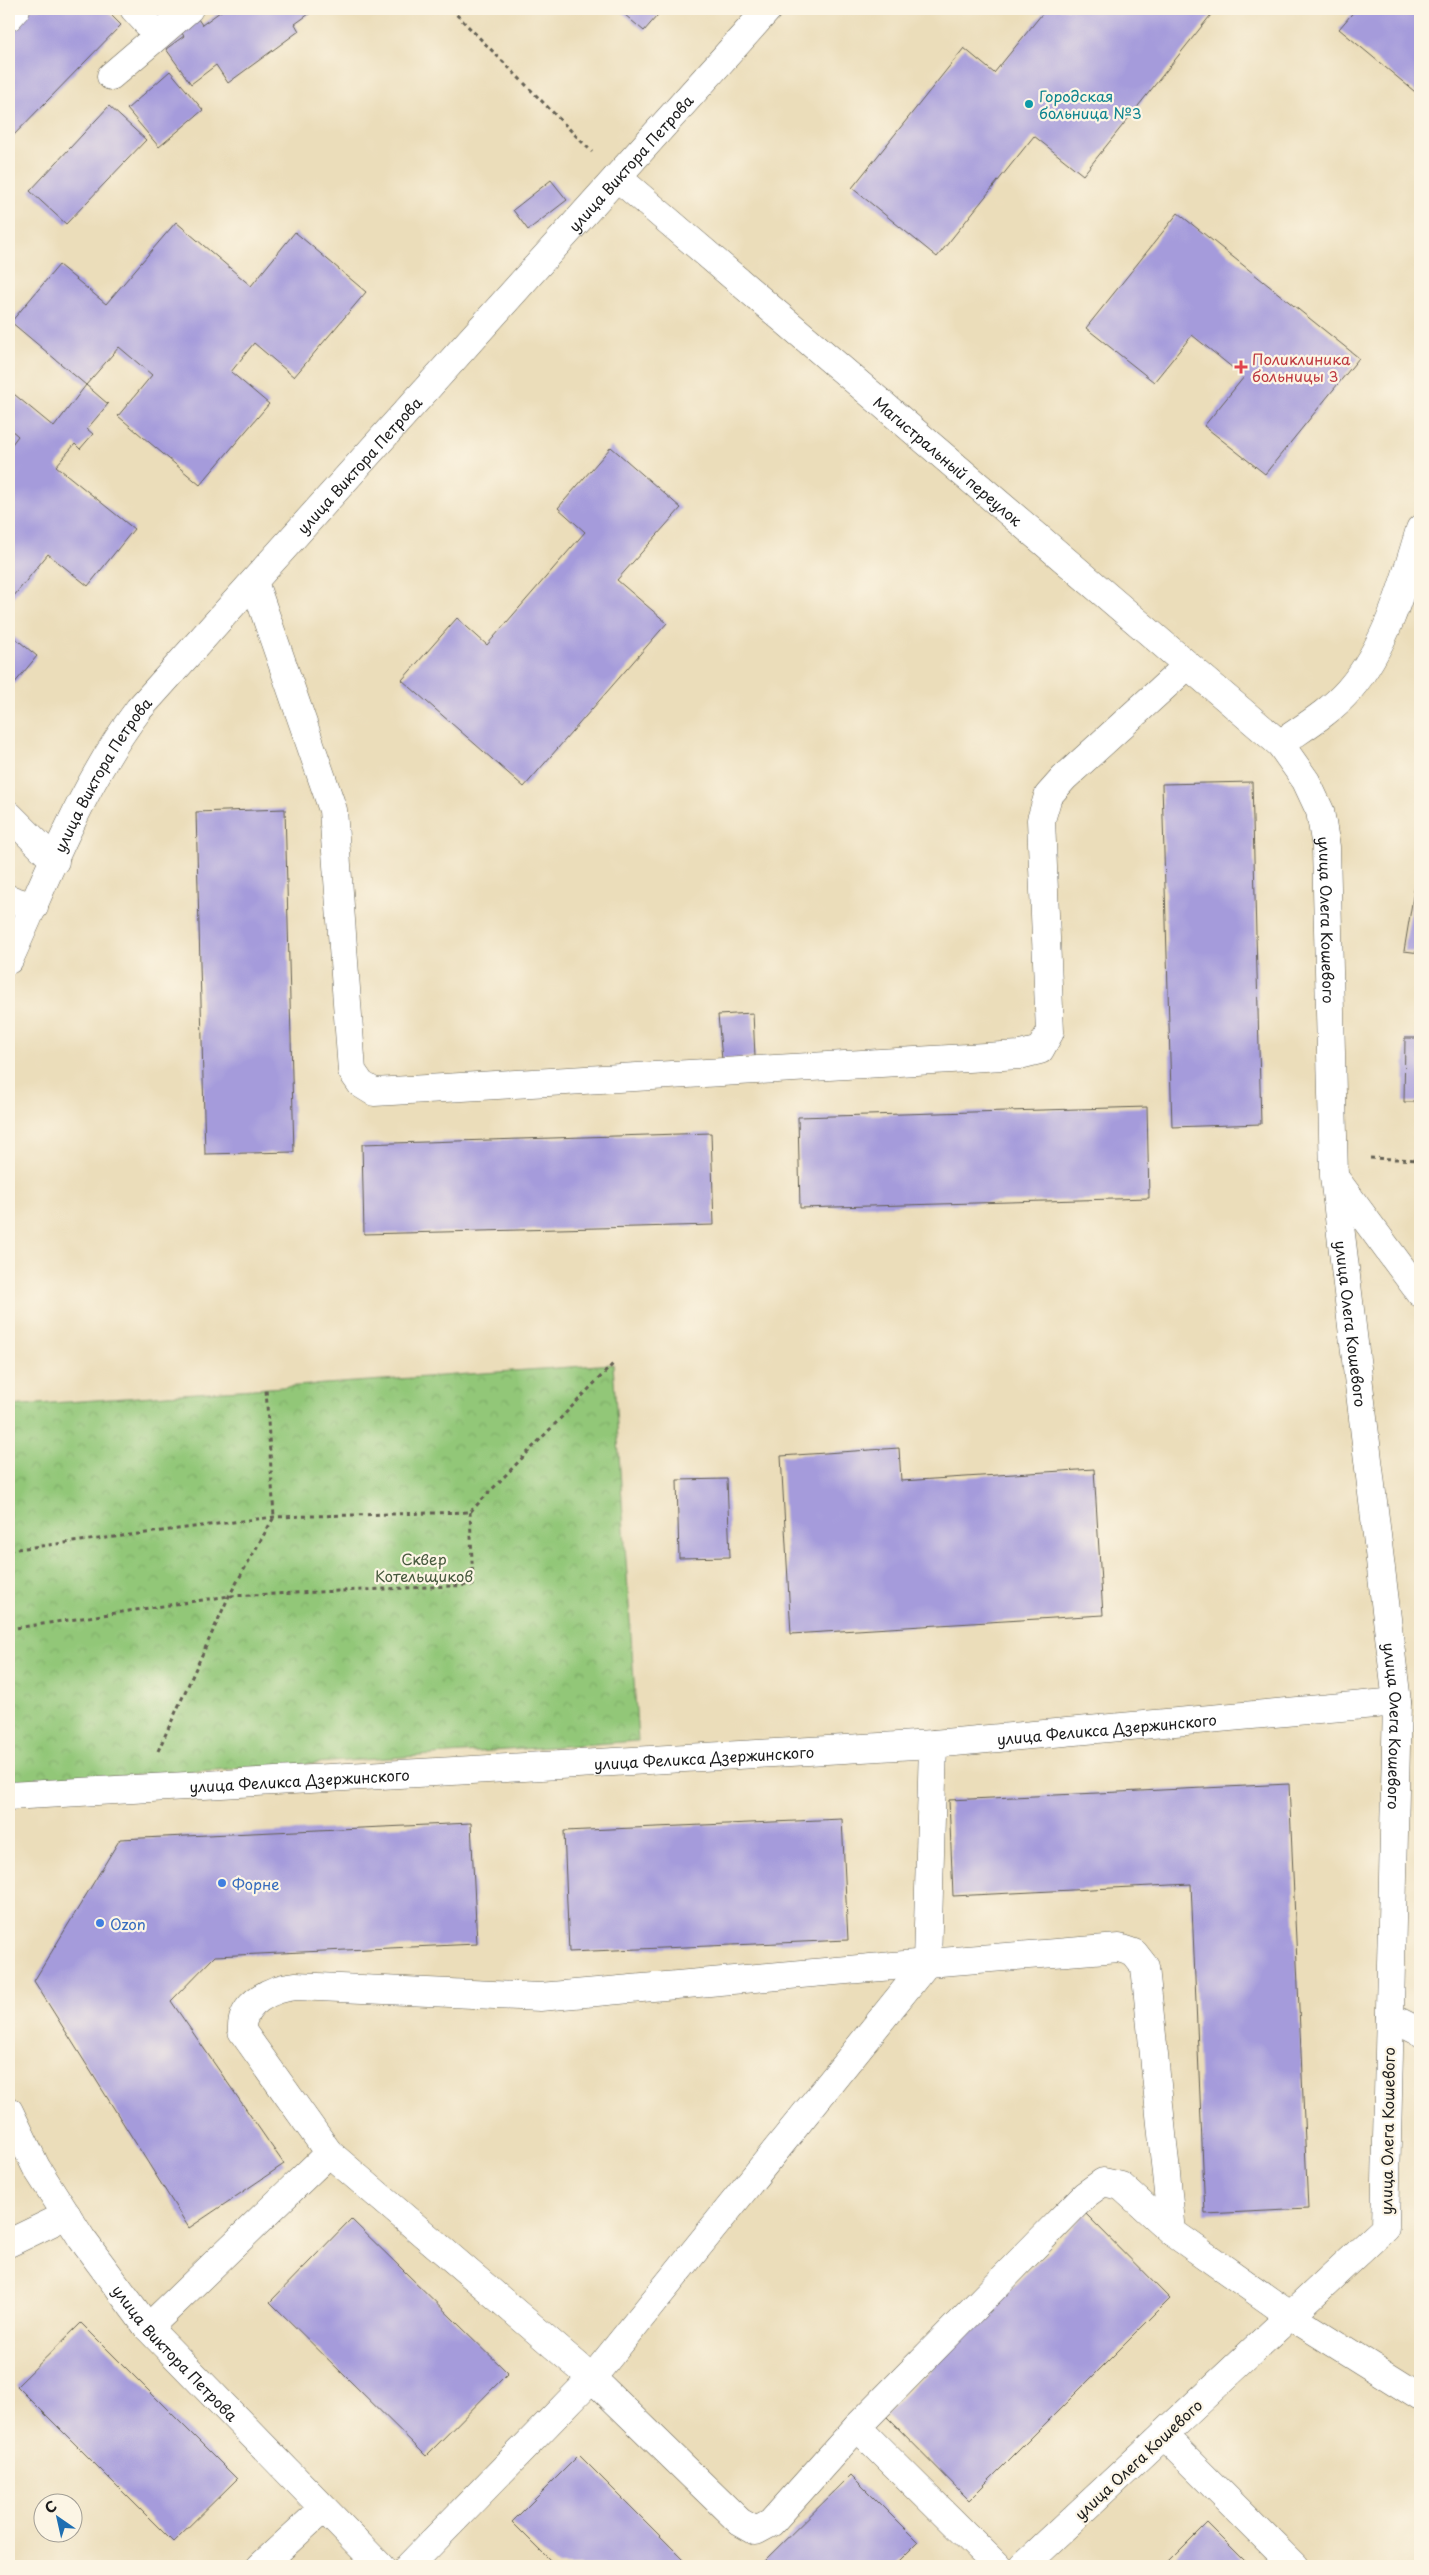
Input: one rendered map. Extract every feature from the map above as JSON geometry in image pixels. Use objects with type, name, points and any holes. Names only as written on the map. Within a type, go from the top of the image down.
[{"type":"street","points":[[9,17],[16,9]]},
{"type":"street","points":[[134,9],[158,35]]},
{"type":"street","points":[[111,76],[189,9]]},
{"type":"street","name":"улица Виктора Петрова","points":[[9,960],[21,903],[55,860],[96,773],[117,738],[139,709],[768,9]]},
{"type":"street","name":"Магистральный переулок","points":[[617,178],[1280,744]]},
{"type":"street","points":[[1280,744],[1329,709],[1350,689],[1380,643],[1408,572],[1420,529]]},
{"type":"street","points":[[254,582],[333,810],[352,1071],[360,1084],[374,1092],[1010,1056],[1040,1050],[1050,1032],[1041,820],[1048,796],[1064,778],[1187,666]]},
{"type":"street","name":"улица Олега Кошевого","points":[[1023,2566],[1385,2227],[1397,1702],[1334,1167],[1326,846],[1320,811],[1306,782],[1280,744]]},
{"type":"street","points":[[9,815],[55,860]]},
{"type":"street","points":[[1334,1167],[1420,1293]]},
{"type":"street","name":"улица Феликса Дзержинского","points":[[9,1796],[933,1744],[1397,1702]]},
{"type":"street","points":[[409,2566],[592,2378],[927,1963],[933,1744]]},
{"type":"street","points":[[1172,2232],[1145,1967],[1134,1953],[1119,1948],[540,1996],[284,1987],[248,2007],[242,2020],[242,2031],[329,2153],[592,2378],[740,2522],[756,2531],[771,2523],[858,2427],[1085,2195],[1103,2182],[1121,2186],[1172,2232],[1291,2316],[1420,2397]]},
{"type":"street","points":[[1390,2017],[1420,2032]]},
{"type":"street","name":"улица Виктора Петрова","points":[[9,2111],[36,2167],[82,2239],[148,2328],[380,2566]]},
{"type":"street","points":[[148,2328],[329,2153]]},
{"type":"street","points":[[9,2243],[67,2215]]},
{"type":"street","points":[[858,2427],[997,2566]]},
{"type":"street","points":[[1163,2435],[1294,2566]]},
{"type":"street","points":[[261,2566],[323,2509]]},
{"type":"path","points":[[451,9],[617,178]]},
{"type":"path","points":[[1334,1167],[1420,1160]]},
{"type":"path","points":[[9,1550],[274,1517],[470,1512],[613,1364]]},
{"type":"path","points":[[141,1789],[229,1596],[274,1517],[266,1389]]},
{"type":"path","points":[[9,1629],[229,1596],[473,1585],[470,1512]]},
{"type":"green space","name":"Сквер Котельщиков","points":[[613,1364],[638,1741],[9,1784],[9,1406]]},
{"type":"building","points":[[30,9],[105,9],[121,25],[9,140],[9,30]]},
{"type":"building","points":[[224,9],[316,9],[295,24],[299,31],[228,83],[216,65],[191,84],[166,49],[184,36],[178,28],[196,16],[202,25]]},
{"type":"building","points":[[618,9],[663,9],[644,31]]},
{"type":"building","name":"Городская больница №3","points":[[1046,9],[1211,9],[1214,11],[1083,175],[1034,136],[937,257],[852,188],[964,48],[994,73]]},
{"type":"building","points":[[1356,9],[1420,9],[1420,96],[1339,29]]},
{"type":"building","points":[[170,71],[203,110],[159,147],[127,109]]},
{"type":"building","points":[[109,106],[146,140],[66,224],[30,191]]},
{"type":"building","points":[[551,180],[567,200],[528,230],[513,210]]},
{"type":"building","points":[[1178,213],[1359,358],[1265,474],[1204,426],[1244,377],[1192,335],[1154,382],[1086,328]]},
{"type":"building","points":[[176,222],[251,286],[295,232],[366,292],[294,377],[254,343],[231,372],[269,404],[200,485],[118,416],[152,375],[119,347],[86,385],[11,322],[59,265],[106,304]]},
{"type":"building","points":[[86,385],[108,404],[87,429],[93,434],[80,449],[75,444],[56,466],[134,529],[88,586],[48,554],[9,602],[9,448],[18,436],[9,428],[9,390],[54,427]]},
{"type":"building","points":[[611,447],[681,508],[617,580],[667,623],[524,787],[402,680],[457,618],[487,645],[585,532],[558,508]]},
{"type":"building","points":[[9,633],[37,656],[9,690]]},
{"type":"building","points":[[1252,782],[1261,1124],[1172,1127],[1162,784]]},
{"type":"building","points":[[285,809],[294,1152],[205,1154],[196,812]]},
{"type":"building","points":[[1420,862],[1420,953],[1404,951]]},
{"type":"building","points":[[753,1013],[755,1057],[722,1060],[718,1015]]},
{"type":"building","points":[[1405,1038],[1420,1038],[1420,1102],[1404,1102]]},
{"type":"building","points":[[1147,1107],[1149,1198],[800,1208],[798,1117]]},
{"type":"building","points":[[711,1133],[714,1225],[364,1234],[362,1144]]},
{"type":"building","points":[[899,1448],[901,1481],[1094,1469],[1103,1615],[791,1634],[781,1456]]},
{"type":"building","points":[[727,1479],[730,1557],[679,1558],[677,1480]]},
{"type":"building","points":[[1289,1784],[1308,2209],[1205,2214],[1191,1884],[953,1896],[949,1800]]},
{"type":"building","points":[[842,1819],[848,1940],[569,1952],[564,1831]]},
{"type":"building","points":[[471,1823],[477,1944],[215,1956],[171,2001],[284,2164],[189,2228],[34,1981],[120,1839]]},
{"type":"building","points":[[1086,2214],[1170,2299],[969,2500],[885,2415]]},
{"type":"building","points":[[351,2219],[508,2373],[426,2456],[270,2302]]},
{"type":"building","points":[[81,2323],[237,2479],[173,2542],[17,2386]]},
{"type":"building","points":[[579,2455],[690,2566],[556,2566],[512,2522]]},
{"type":"building","points":[[851,2475],[918,2542],[894,2566],[759,2566]]},
{"type":"building","points":[[1207,2523],[1250,2566],[1164,2566]]},
{"type":"place","name":"Городская больница №3","points":[[1029,104]]},
{"type":"place","name":"Поликлиника больницы 3","points":[[1241,367]]},
{"type":"place","name":"Форне","points":[[222,1883]]},
{"type":"place","name":"Ozon","points":[[100,1923]]}]
